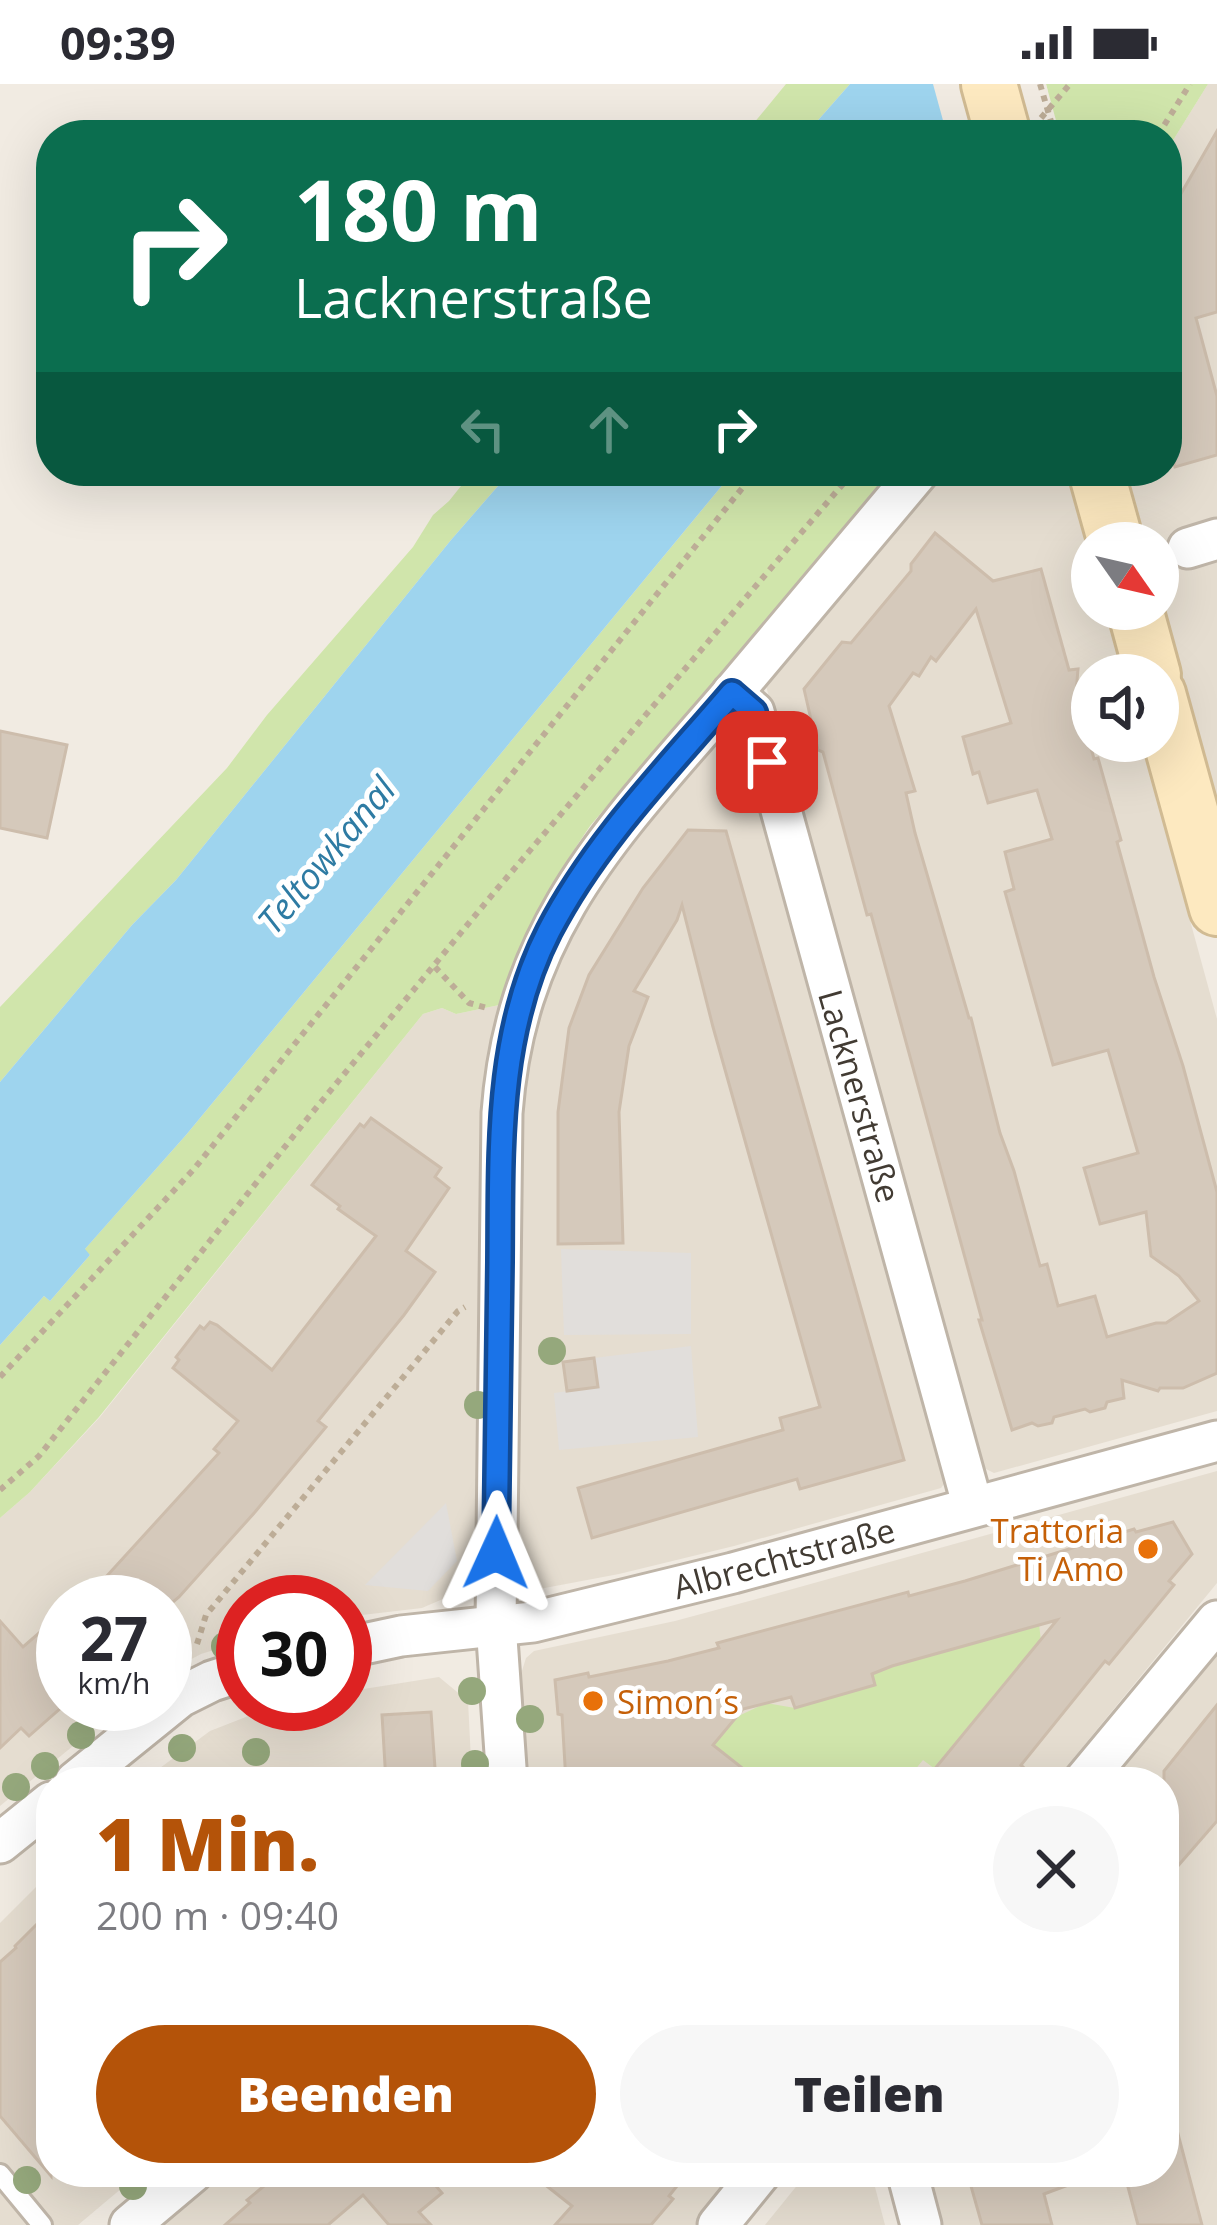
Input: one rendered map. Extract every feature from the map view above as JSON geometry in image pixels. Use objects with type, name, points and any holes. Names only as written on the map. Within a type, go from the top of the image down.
[{"type":"main road","points":[[989,84],[1017,120]]},
{"type":"main road","points":[[1100,486],[1110,522]]},
{"type":"main road","points":[[1177,762],[1217,908]]},
{"type":"street","points":[[506,1767],[496,1624],[486,1302],[502,1113],[518,1015],[547,935],[612,833],[906,486]]},
{"type":"street","name":"Lacknerstraße","points":[[732,693],[754,712],[974,1507]]},
{"type":"street","name":"Albrechtstraße","points":[[372,1642],[533,1622],[733,1574],[1217,1441]]},
{"type":"street","points":[[1095,1767],[1217,1621]]},
{"type":"street","points":[[94,1767],[180,1697],[216,1680]]},
{"type":"street","points":[[0,1843],[36,1814]]},
{"type":"street","points":[[130,2225],[175,2187]]},
{"type":"street","points":[[718,2225],[749,2187]]},
{"type":"street","points":[[911,2187],[921,2225]]},
{"type":"lane","points":[[0,2174],[42,2225]]},
{"type":"path","points":[[1040,84],[1051,120]]},
{"type":"path","points":[[1029,120],[1070,84]]},
{"type":"path","points":[[1167,120],[1190,84]]},
{"type":"path","points":[[0,1377],[194,1169],[744,486]]},
{"type":"path","points":[[0,1490],[39,1456],[496,889],[841,486]]},
{"type":"path","points":[[435,967],[469,1003],[518,1015]]},
{"type":"path","points":[[197,1644],[206,1615],[458,1311],[486,1302]]},
{"type":"shaded area","points":[[1208,84],[1217,84],[1217,800],[1170,630],[1179,630],[1179,522],[1140,522],[1131,486],[1182,486],[1182,126]]},
{"type":"shaded area","points":[[929,486],[1069,486],[1080,522],[1071,522],[1071,630],[1111,630],[1117,654],[1071,654],[1071,762],[1147,762],[1217,1019],[1217,1411],[994,1473],[980,1466],[766,686],[771,673]]},
{"type":"shaded area","points":[[725,743],[749,753],[949,1477],[941,1488],[734,1546],[534,1590],[514,1574],[519,1093],[548,973],[617,854],[712,746]]},
{"type":"shaded area","points":[[504,1004],[480,1563],[459,1592],[422,1608],[372,1614],[372,1575],[216,1575],[216,1649],[192,1659],[192,1575],[36,1575],[36,1731],[91,1731],[47,1767],[36,1767],[36,1776],[0,1806],[0,1518],[100,1417],[423,1014],[442,1008],[456,1014]]},
{"type":"shaded area","points":[[561,1249],[691,1253],[691,1334],[564,1335]]},
{"type":"shaded area","points":[[691,1346],[698,1437],[559,1450],[554,1393],[597,1387],[594,1358]]},
{"type":"shaded area","points":[[1217,1471],[1217,1583],[1066,1767],[527,1767],[521,1674],[526,1658],[534,1651],[675,1621]]},
{"type":"shaded area","points":[[446,1503],[457,1561],[428,1591],[372,1586],[372,1578]]},
{"type":"shaded area","points":[[1217,1644],[1217,2225],[942,2225],[931,2187],[1179,2187],[1179,1767],[1117,1767]]},
{"type":"shaded area","points":[[439,1677],[468,1701],[471,1767],[161,1767],[210,1731],[372,1731],[372,1688]]},
{"type":"shaded area","points":[[36,1887],[36,2187],[123,2187],[78,2225],[0,2225],[0,1923]]},
{"type":"shaded area","points":[[202,2187],[726,2187],[695,2225],[158,2225]]},
{"type":"shaded area","points":[[796,2187],[875,2187],[885,2225],[765,2225]]},
{"type":"green space","points":[[786,84],[850,84],[818,120],[756,120]]},
{"type":"green space","points":[[1046,84],[1208,84],[1182,126],[1182,120],[1056,120]]},
{"type":"green space","points":[[461,486],[498,486],[176,880],[132,925],[0,1082],[0,1007],[227,768]]},
{"type":"green space","points":[[722,486],[881,486],[590,826],[539,911],[504,1004],[456,1014],[442,1008],[423,1014],[99,1417],[0,1518],[0,1345],[44,1296],[50,1301],[90,1255],[84,1250],[186,1135]]},
{"type":"green space","points":[[1038,1616],[1042,1649],[1027,1657],[937,1767],[923,1760],[917,1767],[738,1767],[642,1732],[715,1727],[766,1703],[795,1708],[874,1686],[872,1673],[1012,1632]]},
{"type":"water","points":[[850,84],[1046,84],[1018,120],[818,120]]},
{"type":"water","name":"Teltowkanal","points":[[498,486],[722,486],[186,1135],[85,1249],[90,1255],[50,1301],[44,1296],[0,1345],[0,1082],[132,925],[176,880]]},
{"type":"pier","points":[[933,84],[1046,84],[1048,92],[1027,120],[943,120]]},
{"type":"building","points":[[1217,131],[1217,312],[1196,318],[1217,396],[1217,455],[1182,465],[1182,192]]},
{"type":"building","points":[[935,533],[993,581],[1041,569],[1071,670],[1071,762],[1099,762],[1154,977],[1217,1192],[1217,1373],[1183,1388],[1158,1391],[1122,1380],[1124,1398],[1107,1402],[1105,1408],[1085,1409],[1054,1417],[1052,1423],[1012,1430],[871,914],[867,915],[804,689],[842,642],[851,643],[911,571],[911,564]],"holes":[[[976,609],[1011,723],[963,737],[973,774],[979,772],[988,803],[1037,790],[1052,839],[1005,852],[1014,889],[1005,892],[1053,1065],[1108,1050],[1138,1153],[1084,1168],[1100,1224],[1146,1212],[1151,1256],[1179,1276],[1199,1301],[1166,1323],[1107,1337],[1095,1296],[1058,1306],[1047,1264],[1040,1266],[915,833],[906,793],[915,791],[889,706],[913,673],[919,676],[931,657],[936,661]]]},
{"type":"building","points":[[0,731],[67,745],[47,838],[0,828]]},
{"type":"building","points":[[688,830],[726,831],[904,1460],[800,1489],[797,1479],[592,1538],[578,1488],[783,1430],[780,1418],[820,1407],[682,905],[634,991],[648,997],[629,1046],[619,1112],[623,1243],[558,1244],[558,1112],[569,1028],[589,975],[643,888]]},
{"type":"building","points":[[371,1118],[441,1168],[435,1177],[449,1188],[406,1251],[435,1272],[318,1421],[326,1427],[192,1582],[192,1575],[108,1575],[219,1453],[214,1449],[238,1421],[173,1368],[200,1326],[217,1325],[272,1370],[376,1236],[312,1185],[360,1124],[364,1127]]},
{"type":"building","points":[[594,1358],[598,1387],[567,1391],[563,1362]]},
{"type":"building","points":[[1173,1522],[1192,1554],[1169,1581],[1174,1585],[1109,1664],[1105,1661],[1023,1767],[936,1767],[1057,1620],[892,1666],[872,1674],[875,1685],[795,1708],[791,1697],[743,1709],[713,1745],[741,1767],[565,1767],[555,1680],[668,1661],[719,1648],[717,1643],[908,1592],[909,1596]]},
{"type":"building","points":[[0,1621],[23,1647],[36,1636],[36,1730],[29,1736],[21,1728],[0,1748]]},
{"type":"building","points":[[1217,1705],[1217,1821],[1179,1865],[1179,1767],[1167,1767]]},
{"type":"building","points":[[431,1712],[435,1767],[385,1767],[382,1715]]},
{"type":"building","points":[[36,1925],[36,2158],[0,2116],[0,1962]]},
{"type":"building","points":[[1179,2138],[1202,2225],[1138,2225],[1128,2187],[1179,2187]]},
{"type":"building","points":[[263,2187],[437,2187],[442,2193],[419,2212],[431,2225],[389,2225],[363,2195],[328,2225],[225,2225],[250,2203],[247,2200]]},
{"type":"building","points":[[548,2187],[676,2187],[669,2196],[673,2199],[651,2225],[555,2225],[572,2206]]},
{"type":"building","points":[[971,2187],[1063,2187],[1044,2194],[1052,2225],[982,2225]]},
{"type":"place","name":"Trattoria Ti Amo","points":[[1148,1549]]},
{"type":"place","name":"Simon´s","points":[[593,1701]]},
{"type":"route","points":[[496,1553],[502,1113],[513,1036],[531,973],[563,907],[612,833],[732,693],[754,712],[767,762]]}]
